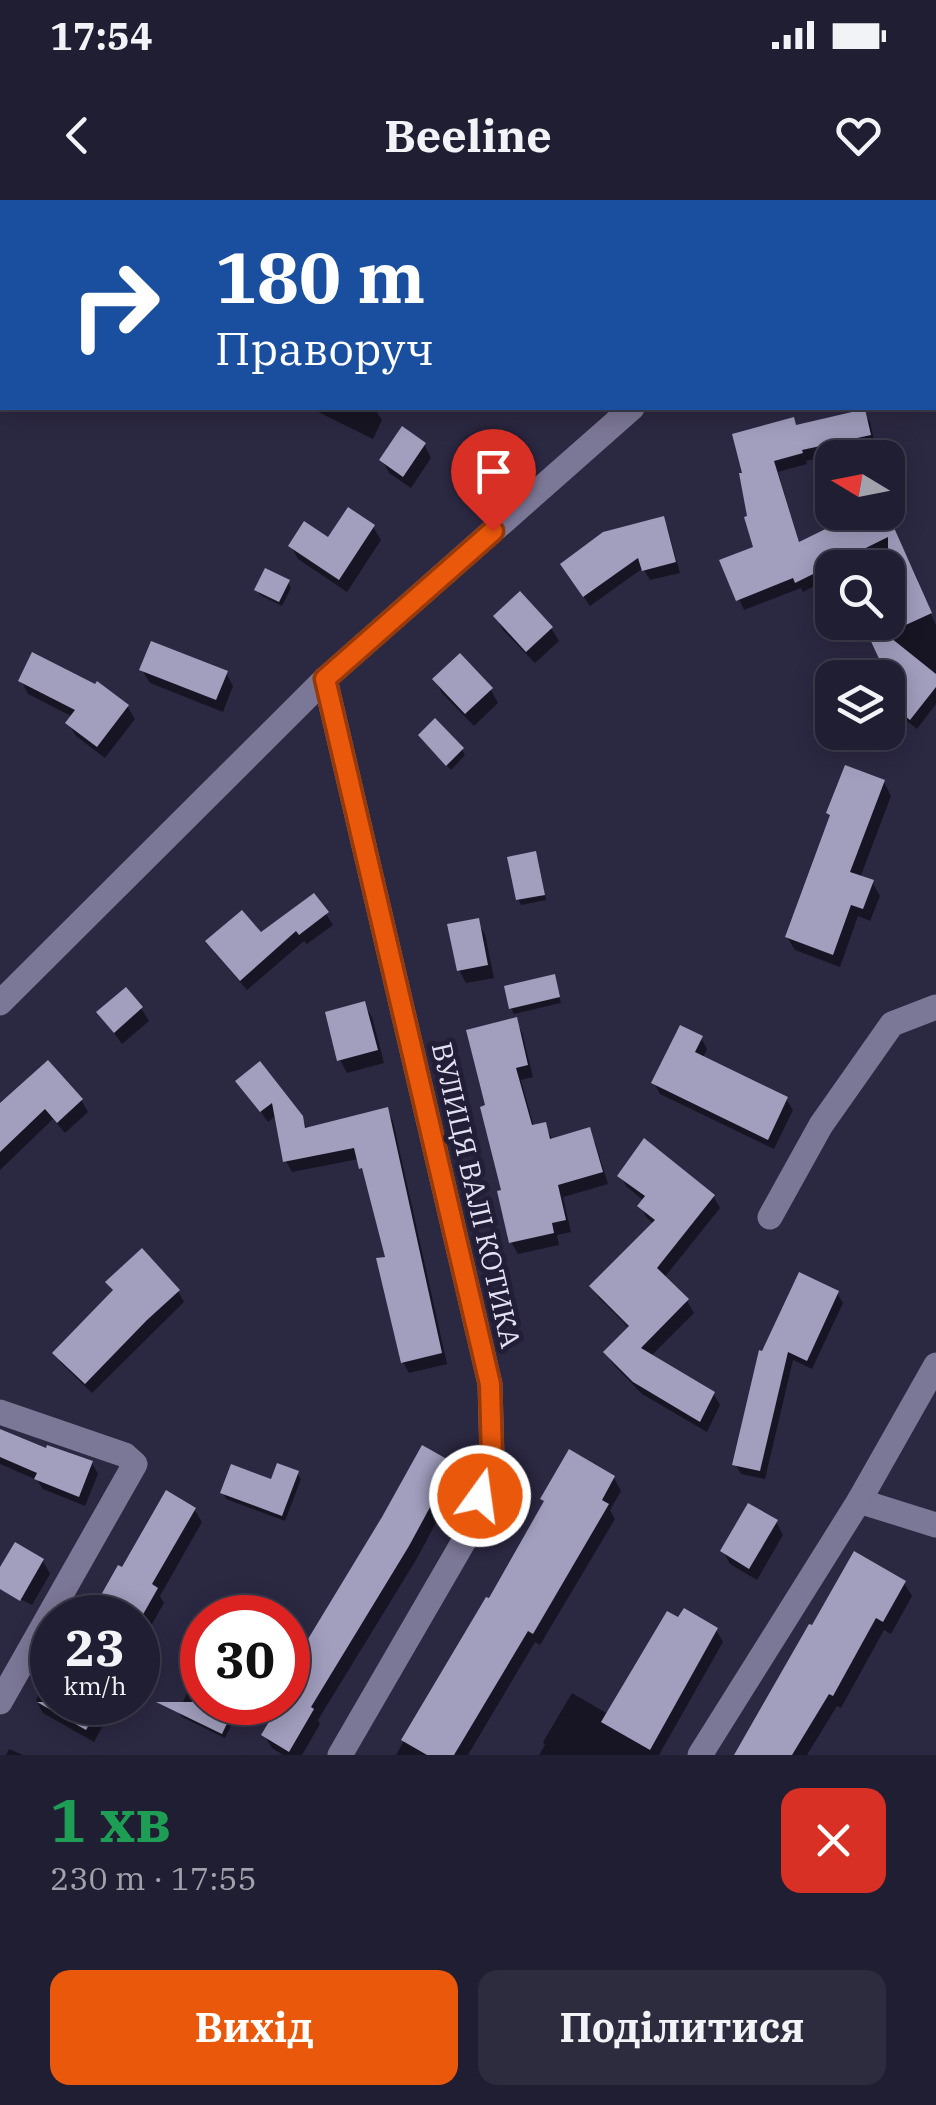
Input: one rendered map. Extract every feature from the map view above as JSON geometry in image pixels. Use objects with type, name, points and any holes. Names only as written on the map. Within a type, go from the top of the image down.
[{"type":"street","points":[[0,1002],[325,679],[630,410]]},
{"type":"street","name":"ВУЛИЦЯ ВАЛІ КОТИКА","points":[[325,679],[490,1384],[492,1458],[468,1534],[340,1755]]},
{"type":"street","points":[[770,1217],[821,1125],[892,1024],[936,1008]]},
{"type":"street","points":[[700,1755],[859,1502],[936,1364]]},
{"type":"street","points":[[0,1412],[125,1455],[135,1464],[0,1702]]},
{"type":"street","points":[[859,1502],[936,1525]]},
{"type":"building","points":[[865,410],[871,435],[815,440],[815,447],[774,461],[799,542],[823,530],[895,530],[904,550],[888,550],[888,537],[862,550],[815,550],[815,573],[736,601],[719,560],[753,547],[744,517],[747,516],[742,473],[732,434],[794,417],[796,425]]},
{"type":"building","points":[[402,426],[426,443],[403,477],[379,460]]},
{"type":"building","points":[[348,507],[375,525],[339,580],[288,546],[304,521],[328,537]]},
{"type":"building","points":[[664,516],[676,562],[642,571],[638,558],[583,597],[560,564],[603,532]]},
{"type":"building","points":[[905,552],[932,613],[905,625]]},
{"type":"building","points":[[265,568],[290,580],[279,602],[254,590]]},
{"type":"building","points":[[520,591],[553,627],[526,652],[493,616]]},
{"type":"building","points":[[870,640],[894,640],[936,674],[936,687],[910,720],[905,716],[905,660],[880,660]]},
{"type":"building","points":[[151,641],[228,671],[216,700],[139,670]]},
{"type":"building","points":[[32,652],[95,684],[97,681],[129,705],[97,747],[65,723],[75,710],[18,681]]},
{"type":"building","points":[[460,653],[493,688],[465,714],[432,679]]},
{"type":"building","points":[[435,718],[464,748],[446,766],[418,735]]},
{"type":"building","points":[[845,765],[885,780],[850,872],[874,880],[863,909],[851,905],[833,955],[785,937]]},
{"type":"building","points":[[536,851],[545,895],[516,900],[507,857]]},
{"type":"building","points":[[314,893],[329,912],[299,935],[296,931],[240,981],[205,941],[242,910],[261,932]]},
{"type":"building","points":[[479,918],[488,965],[457,971],[447,924]]},
{"type":"building","points":[[555,974],[560,997],[509,1009],[504,986]]},
{"type":"building","points":[[126,987],[143,1007],[114,1033],[96,1012]]},
{"type":"building","points":[[365,1001],[378,1050],[337,1061],[325,1012]]},
{"type":"building","points":[[517,1017],[528,1065],[516,1068],[532,1125],[546,1122],[550,1139],[590,1127],[603,1172],[558,1185],[566,1220],[552,1223],[554,1233],[509,1243],[497,1191],[501,1190],[480,1107],[485,1105],[466,1030]]},
{"type":"building","points":[[680,1025],[703,1036],[695,1052],[788,1097],[768,1140],[651,1083]]},
{"type":"building","points":[[48,1060],[83,1099],[57,1123],[45,1109],[0,1152],[0,1103]]},
{"type":"building","points":[[260,1061],[303,1116],[305,1128],[388,1107],[442,1353],[401,1363],[376,1258],[385,1257],[354,1148],[283,1162],[272,1103],[260,1112],[235,1081]]},
{"type":"building","points":[[644,1138],[715,1195],[657,1268],[689,1299],[641,1348],[715,1392],[700,1422],[633,1382],[603,1352],[629,1326],[589,1286],[655,1220],[637,1206],[645,1196],[617,1176]]},
{"type":"building","points":[[142,1248],[180,1290],[85,1384],[52,1353],[113,1290],[105,1282]]},
{"type":"building","points":[[799,1272],[839,1291],[807,1361],[788,1352],[760,1471],[732,1465],[759,1350],[762,1351]]},
{"type":"building","points":[[0,1429],[93,1461],[79,1497],[34,1479],[37,1473],[0,1457]]},
{"type":"building","points":[[422,1445],[454,1463],[409,1546],[311,1707],[314,1709],[310,1716],[310,1636]]},
{"type":"building","points":[[569,1449],[615,1476],[602,1500],[609,1504],[533,1634],[528,1631],[454,1755],[427,1755],[401,1740],[486,1597],[489,1598]]},
{"type":"building","points":[[277,1463],[299,1471],[282,1516],[220,1493],[231,1464],[271,1479]]},
{"type":"building","points":[[166,1490],[196,1508],[152,1584],[158,1588],[154,1595],[101,1595],[118,1565],[122,1567]]},
{"type":"building","points":[[748,1503],[778,1520],[749,1569],[720,1551]]},
{"type":"building","points":[[15,1542],[44,1559],[20,1601],[0,1589],[0,1567]]},
{"type":"building","points":[[854,1551],[906,1581],[883,1622],[876,1618],[833,1696],[829,1694],[792,1755],[734,1755],[809,1624],[812,1625]]},
{"type":"building","points":[[684,1608],[718,1628],[650,1750],[601,1722],[667,1611],[678,1617]]},
{"type":"building","points":[[160,1702],[180,1702],[180,1714],[160,1704]]},
{"type":"building","points":[[203,1725],[226,1725],[222,1734]]},
{"type":"building","points":[[267,1725],[305,1725],[289,1752],[261,1735]]},
{"type":"route","points":[[480,1496],[492,1458],[490,1384],[325,679],[493,531]]}]
